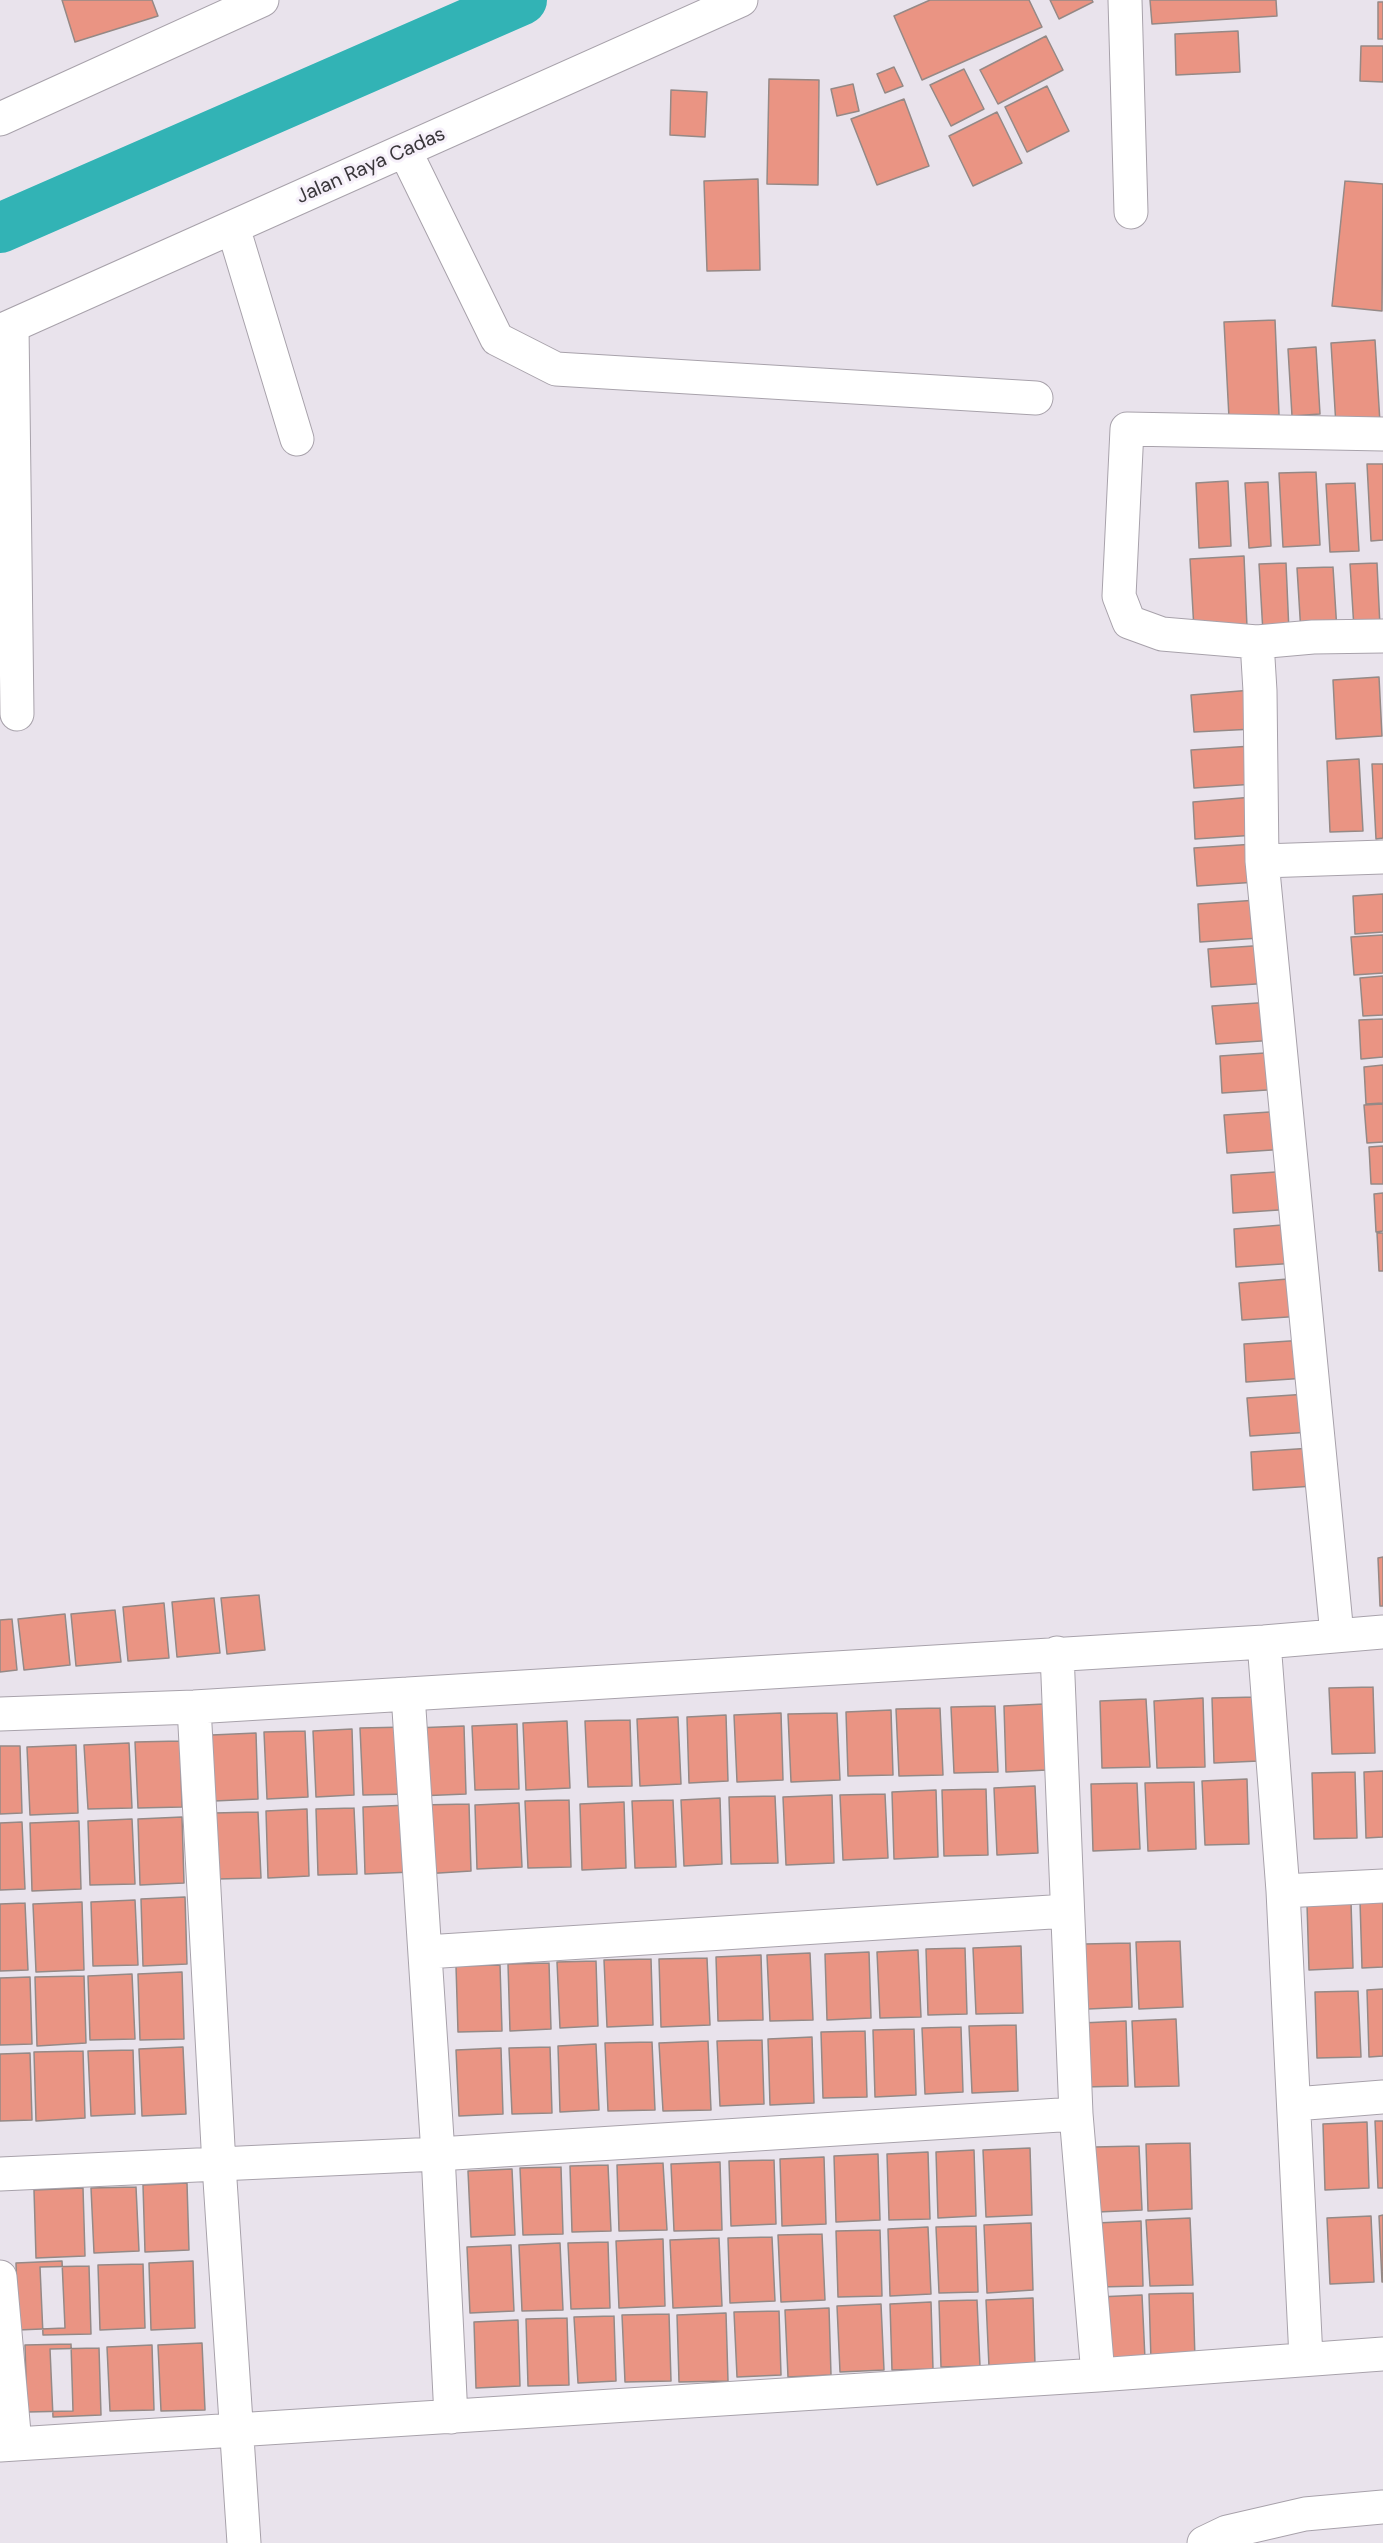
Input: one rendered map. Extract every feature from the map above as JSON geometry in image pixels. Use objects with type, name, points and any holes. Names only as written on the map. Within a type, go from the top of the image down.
[{"type":"street","points":[[0,119],[261,0]]},
{"type":"street","name":"Jalan Raya Cadas","points":[[6,329],[741,0]]},
{"type":"street","points":[[1125,0],[1131,212]]},
{"type":"street","points":[[405,151],[497,339],[556,369],[1036,398]]},
{"type":"street","points":[[233,227],[297,438]]},
{"type":"street","points":[[6,329],[17,714]]},
{"type":"street","points":[[1383,434],[1127,429],[1119,597],[1129,622],[1162,634],[1257,642],[1313,637],[1383,636]]},
{"type":"street","points":[[1257,642],[1260,691],[1262,861],[1337,1635]]},
{"type":"street","points":[[1262,861],[1383,856]]},
{"type":"street","points":[[0,1714],[194,1707],[1264,1642],[1383,1632]]},
{"type":"street","points":[[1264,1642],[1283,1891],[1306,2358]]},
{"type":"street","points":[[1057,1653],[1076,2114],[1098,2375]]},
{"type":"street","points":[[408,1694],[426,1952],[451,2417]]},
{"type":"street","points":[[194,1707],[219,2165],[244,2543]]},
{"type":"street","points":[[1283,1891],[1383,1886]]},
{"type":"street","points":[[426,1952],[1067,1911]]},
{"type":"street","points":[[1295,2104],[1383,2097]]},
{"type":"street","points":[[0,2174],[438,2154],[1076,2114]]},
{"type":"street","points":[[0,2277],[8,2445],[1098,2375],[1383,2354]]},
{"type":"street","points":[[1204,2543],[1227,2532],[1305,2514],[1383,2507]]},
{"type":"building","points":[[62,0],[152,0],[158,16],[75,42]]},
{"type":"building","points":[[930,0],[1029,0],[1042,27],[922,80],[894,16]]},
{"type":"building","points":[[1050,0],[1092,0],[1093,2],[1059,19]]},
{"type":"building","points":[[1150,0],[1276,0],[1277,16],[1152,24]]},
{"type":"building","points":[[1378,2],[1383,2],[1383,39],[1378,39]]},
{"type":"building","points":[[1238,31],[1240,72],[1176,75],[1175,34]]},
{"type":"building","points":[[1046,36],[1063,70],[998,104],[980,70]]},
{"type":"building","points":[[1361,46],[1383,46],[1383,82],[1360,81]]},
{"type":"building","points":[[894,67],[903,86],[885,93],[877,74]]},
{"type":"building","points":[[964,69],[984,109],[951,126],[930,85]]},
{"type":"building","points":[[769,79],[819,80],[818,185],[767,184]]},
{"type":"building","points":[[853,84],[859,111],[837,116],[831,89]]},
{"type":"building","points":[[1047,86],[1069,131],[1027,152],[1005,107]]},
{"type":"building","points":[[671,90],[707,92],[705,137],[670,135]]},
{"type":"building","points":[[904,99],[929,166],[877,185],[851,119]]},
{"type":"building","points":[[997,112],[1022,163],[973,186],[949,136]]},
{"type":"building","points":[[758,179],[760,270],[707,271],[704,181]]},
{"type":"building","points":[[1345,181],[1383,184],[1382,311],[1332,306]]},
{"type":"building","points":[[1275,320],[1279,415],[1229,418],[1224,322]]},
{"type":"building","points":[[1375,340],[1380,423],[1336,426],[1331,343]]},
{"type":"building","points":[[1316,347],[1320,414],[1292,416],[1288,349]]},
{"type":"building","points":[[1367,464],[1383,464],[1383,540],[1371,541]]},
{"type":"building","points":[[1316,472],[1320,545],[1283,547],[1279,473]]},
{"type":"building","points":[[1228,481],[1231,546],[1199,548],[1196,483]]},
{"type":"building","points":[[1268,482],[1271,546],[1249,548],[1245,483]]},
{"type":"building","points":[[1355,483],[1359,551],[1330,552],[1326,484]]},
{"type":"building","points":[[1244,556],[1247,627],[1194,630],[1190,559]]},
{"type":"building","points":[[1286,563],[1289,632],[1263,633],[1259,564]]},
{"type":"building","points":[[1377,563],[1380,627],[1354,629],[1350,564]]},
{"type":"building","points":[[1333,567],[1337,631],[1301,633],[1297,568]]},
{"type":"building","points":[[1379,677],[1382,736],[1336,739],[1333,680]]},
{"type":"building","points":[[1252,690],[1254,729],[1194,732],[1191,695]]},
{"type":"building","points":[[1252,746],[1255,784],[1194,788],[1191,750]]},
{"type":"building","points":[[1359,759],[1363,831],[1330,832],[1327,761]]},
{"type":"building","points":[[1372,764],[1383,764],[1383,838],[1376,839]]},
{"type":"building","points":[[1253,797],[1256,835],[1195,839],[1193,802]]},
{"type":"building","points":[[1255,844],[1257,882],[1197,886],[1194,848]]},
{"type":"building","points":[[1383,894],[1383,932],[1355,934],[1353,896]]},
{"type":"building","points":[[1258,900],[1260,938],[1200,942],[1198,904]]},
{"type":"building","points":[[1383,935],[1383,973],[1354,975],[1351,937]]},
{"type":"building","points":[[1268,945],[1271,983],[1211,987],[1208,949]]},
{"type":"building","points":[[1383,976],[1383,1015],[1363,1016],[1360,978]]},
{"type":"building","points":[[1273,1002],[1276,1040],[1216,1044],[1212,1006]]},
{"type":"building","points":[[1383,1019],[1383,1057],[1361,1059],[1359,1020]]},
{"type":"building","points":[[1280,1052],[1282,1089],[1222,1093],[1220,1056]]},
{"type":"building","points":[[1383,1065],[1383,1103],[1366,1104],[1364,1067]]},
{"type":"building","points":[[1383,1104],[1383,1142],[1367,1143],[1364,1105]]},
{"type":"building","points":[[1285,1111],[1287,1149],[1227,1153],[1224,1115]]},
{"type":"building","points":[[1383,1146],[1383,1184],[1371,1184],[1369,1147]]},
{"type":"building","points":[[1291,1171],[1294,1209],[1233,1213],[1231,1175]]},
{"type":"building","points":[[1383,1193],[1383,1231],[1376,1232],[1374,1194]]},
{"type":"building","points":[[1294,1224],[1297,1263],[1236,1267],[1234,1229]]},
{"type":"building","points":[[1377,1233],[1383,1233],[1383,1271],[1379,1271]]},
{"type":"building","points":[[1300,1278],[1303,1316],[1242,1320],[1239,1283]]},
{"type":"building","points":[[1305,1340],[1307,1378],[1246,1382],[1244,1344]]},
{"type":"building","points":[[1308,1394],[1311,1432],[1250,1436],[1247,1398]]},
{"type":"building","points":[[1312,1448],[1314,1486],[1253,1490],[1251,1452]]},
{"type":"building","points":[[1383,1557],[1383,1606],[1380,1606],[1378,1558]]},
{"type":"building","points":[[259,1595],[265,1650],[227,1654],[221,1598]]},
{"type":"building","points":[[214,1598],[220,1653],[177,1657],[172,1602]]},
{"type":"building","points":[[164,1603],[169,1658],[128,1661],[123,1607]]},
{"type":"building","points":[[115,1610],[121,1662],[76,1666],[71,1614]]},
{"type":"building","points":[[65,1614],[70,1665],[24,1670],[18,1619]]},
{"type":"building","points":[[12,1619],[17,1670],[0,1672],[0,1620]]},
{"type":"building","points":[[1373,1687],[1375,1753],[1332,1754],[1329,1688]]},
{"type":"building","points":[[1257,1697],[1259,1761],[1214,1763],[1212,1698]]},
{"type":"building","points":[[1203,1698],[1205,1767],[1157,1768],[1154,1701]]},
{"type":"building","points":[[1146,1699],[1150,1767],[1102,1768],[1100,1701]]},
{"type":"building","points":[[1044,1704],[1047,1770],[1006,1772],[1004,1706]]},
{"type":"building","points":[[995,1706],[998,1772],[954,1773],[951,1707]]},
{"type":"building","points":[[940,1708],[943,1775],[899,1776],[896,1709]]},
{"type":"building","points":[[891,1710],[893,1775],[848,1776],[846,1712]]},
{"type":"building","points":[[781,1713],[783,1780],[737,1782],[734,1715]]},
{"type":"building","points":[[837,1713],[840,1780],[791,1782],[788,1714]]},
{"type":"building","points":[[726,1715],[728,1781],[689,1783],[687,1717]]},
{"type":"building","points":[[678,1717],[681,1784],[640,1786],[637,1719]]},
{"type":"building","points":[[630,1720],[632,1786],[588,1787],[585,1721]]},
{"type":"building","points":[[567,1721],[570,1788],[526,1790],[523,1723]]},
{"type":"building","points":[[517,1724],[519,1789],[475,1790],[472,1726]]},
{"type":"building","points":[[464,1726],[466,1794],[418,1796],[415,1728]]},
{"type":"building","points":[[407,1727],[410,1794],[363,1795],[360,1728]]},
{"type":"building","points":[[352,1729],[354,1795],[316,1797],[313,1731]]},
{"type":"building","points":[[305,1731],[308,1797],[267,1799],[264,1732]]},
{"type":"building","points":[[256,1733],[258,1799],[214,1801],[212,1735]]},
{"type":"building","points":[[180,1741],[182,1807],[138,1808],[135,1742]]},
{"type":"building","points":[[129,1743],[132,1808],[88,1809],[84,1745]]},
{"type":"building","points":[[76,1745],[78,1813],[30,1815],[27,1747]]},
{"type":"building","points":[[0,1746],[20,1746],[22,1813],[0,1814]]},
{"type":"building","points":[[1383,1771],[1383,1837],[1366,1838],[1364,1772]]},
{"type":"building","points":[[1355,1772],[1357,1838],[1314,1839],[1312,1773]]},
{"type":"building","points":[[1247,1779],[1249,1844],[1205,1845],[1202,1781]]},
{"type":"building","points":[[1194,1782],[1196,1849],[1148,1851],[1145,1783]]},
{"type":"building","points":[[1137,1783],[1140,1849],[1093,1851],[1091,1784]]},
{"type":"building","points":[[1035,1786],[1038,1853],[997,1855],[994,1788]]},
{"type":"building","points":[[986,1789],[988,1855],[944,1856],[942,1790]]},
{"type":"building","points":[[936,1790],[938,1857],[894,1859],[892,1792]]},
{"type":"building","points":[[885,1794],[888,1858],[843,1860],[840,1795]]},
{"type":"building","points":[[832,1795],[834,1863],[786,1865],[783,1797]]},
{"type":"building","points":[[775,1796],[778,1863],[731,1864],[729,1797]]},
{"type":"building","points":[[720,1798],[722,1864],[684,1866],[681,1800]]},
{"type":"building","points":[[569,1800],[571,1867],[528,1868],[525,1801]]},
{"type":"building","points":[[673,1800],[676,1867],[635,1868],[632,1801]]},
{"type":"building","points":[[624,1802],[626,1868],[582,1870],[580,1804]]},
{"type":"building","points":[[519,1803],[522,1867],[477,1869],[475,1805]]},
{"type":"building","points":[[469,1804],[471,1871],[423,1874],[420,1805]]},
{"type":"building","points":[[409,1805],[412,1872],[365,1874],[363,1807]]},
{"type":"building","points":[[354,1808],[357,1874],[318,1875],[316,1809]]},
{"type":"building","points":[[307,1809],[309,1876],[268,1878],[266,1811]]},
{"type":"building","points":[[258,1812],[261,1878],[217,1879],[214,1813]]},
{"type":"building","points":[[182,1817],[184,1883],[140,1885],[138,1819]]},
{"type":"building","points":[[132,1819],[135,1884],[90,1885],[88,1821]]},
{"type":"building","points":[[79,1821],[81,1889],[32,1891],[30,1823]]},
{"type":"building","points":[[22,1822],[25,1889],[0,1890],[0,1823]]},
{"type":"building","points":[[185,1897],[187,1964],[143,1966],[141,1899]]},
{"type":"building","points":[[135,1900],[138,1965],[93,1966],[91,1902]]},
{"type":"building","points":[[1383,1900],[1383,1967],[1362,1968],[1360,1901]]},
{"type":"building","points":[[82,1902],[84,1970],[36,1972],[33,1904]]},
{"type":"building","points":[[1351,1902],[1353,1968],[1309,1970],[1307,1904]]},
{"type":"building","points":[[25,1903],[28,1970],[0,1971],[0,1904]]},
{"type":"building","points":[[1180,1941],[1183,2007],[1139,2009],[1136,1942]]},
{"type":"building","points":[[1130,1943],[1132,2007],[1088,2009],[1085,1944]]},
{"type":"building","points":[[1021,1946],[1023,2013],[976,2014],[973,1948]]},
{"type":"building","points":[[965,1948],[967,2014],[928,2015],[926,1949]]},
{"type":"building","points":[[918,1950],[921,2017],[880,2018],[877,1952]]},
{"type":"building","points":[[869,1952],[871,2018],[827,2020],[825,1954]]},
{"type":"building","points":[[810,1953],[813,2020],[770,2021],[767,1955]]},
{"type":"building","points":[[761,1955],[763,2020],[718,2021],[716,1957]]},
{"type":"building","points":[[707,1958],[710,2025],[661,2027],[659,1959]]},
{"type":"building","points":[[651,1959],[653,2025],[607,2027],[604,1960]]},
{"type":"building","points":[[596,1961],[598,2026],[560,2028],[557,1962]]},
{"type":"building","points":[[549,1963],[551,2029],[510,2031],[508,1964]]},
{"type":"building","points":[[500,1965],[502,2031],[458,2032],[456,1966]]},
{"type":"building","points":[[182,1972],[184,2039],[140,2040],[138,1974]]},
{"type":"building","points":[[132,1974],[135,2039],[90,2040],[88,1976]]},
{"type":"building","points":[[84,1976],[86,2043],[37,2046],[35,1977]]},
{"type":"building","points":[[30,1977],[32,2044],[0,2045],[0,1978]]},
{"type":"building","points":[[1383,1989],[1383,2056],[1369,2057],[1367,1990]]},
{"type":"building","points":[[1358,1991],[1361,2057],[1317,2058],[1315,1992]]},
{"type":"building","points":[[1176,2019],[1179,2086],[1135,2087],[1132,2021]]},
{"type":"building","points":[[1126,2021],[1128,2086],[1083,2087],[1081,2023]]},
{"type":"building","points":[[1016,2025],[1018,2091],[972,2093],[969,2026]]},
{"type":"building","points":[[961,2027],[963,2092],[925,2094],[922,2028]]},
{"type":"building","points":[[914,2029],[916,2095],[875,2097],[873,2030]]},
{"type":"building","points":[[865,2031],[867,2097],[823,2098],[821,2032]]},
{"type":"building","points":[[812,2037],[814,2103],[770,2105],[768,2039]]},
{"type":"building","points":[[762,2040],[764,2104],[720,2106],[717,2041]]},
{"type":"building","points":[[708,2041],[711,2110],[663,2111],[659,2043]]},
{"type":"building","points":[[652,2042],[655,2110],[608,2111],[605,2043]]},
{"type":"building","points":[[596,2044],[599,2110],[560,2112],[558,2046]]},
{"type":"building","points":[[183,2047],[186,2114],[142,2116],[139,2049]]},
{"type":"building","points":[[550,2047],[552,2113],[512,2114],[509,2048]]},
{"type":"building","points":[[501,2048],[503,2114],[459,2116],[456,2050]]},
{"type":"building","points":[[133,2050],[135,2114],[91,2116],[88,2051]]},
{"type":"building","points":[[83,2051],[85,2118],[36,2121],[34,2052]]},
{"type":"building","points":[[30,2053],[32,2120],[0,2121],[0,2054]]},
{"type":"building","points":[[1375,2121],[1383,2121],[1383,2188],[1378,2188]]},
{"type":"building","points":[[1367,2122],[1369,2188],[1325,2190],[1323,2124]]},
{"type":"building","points":[[1190,2143],[1192,2209],[1148,2211],[1146,2144]]},
{"type":"building","points":[[1139,2146],[1142,2210],[1098,2212],[1095,2147]]},
{"type":"building","points":[[1030,2148],[1032,2215],[986,2217],[983,2150]]},
{"type":"building","points":[[974,2150],[976,2216],[938,2218],[936,2152]]},
{"type":"building","points":[[928,2152],[930,2219],[889,2220],[887,2154]]},
{"type":"building","points":[[878,2154],[880,2220],[836,2222],[834,2156]]},
{"type":"building","points":[[824,2157],[826,2224],[782,2226],[780,2159]]},
{"type":"building","points":[[774,2160],[776,2224],[731,2226],[729,2161]]},
{"type":"building","points":[[720,2162],[722,2230],[674,2231],[671,2164]]},
{"type":"building","points":[[663,2163],[667,2230],[619,2231],[617,2165]]},
{"type":"building","points":[[608,2165],[611,2231],[572,2232],[570,2166]]},
{"type":"building","points":[[561,2167],[563,2234],[523,2235],[520,2168]]},
{"type":"building","points":[[512,2169],[515,2235],[471,2237],[468,2171]]},
{"type":"building","points":[[187,2183],[189,2250],[145,2252],[143,2185]]},
{"type":"building","points":[[136,2187],[139,2251],[94,2253],[91,2188]]},
{"type":"building","points":[[83,2188],[85,2256],[36,2258],[34,2190]]},
{"type":"building","points":[[1383,2215],[1383,2282],[1382,2282],[1379,2216]]},
{"type":"building","points":[[1371,2216],[1374,2282],[1330,2284],[1327,2218]]},
{"type":"building","points":[[1190,2218],[1193,2285],[1150,2286],[1146,2220]]},
{"type":"building","points":[[1141,2221],[1143,2286],[1098,2287],[1096,2223]]},
{"type":"building","points":[[1031,2223],[1033,2290],[987,2293],[984,2225]]},
{"type":"building","points":[[976,2226],[978,2292],[939,2293],[936,2227]]},
{"type":"building","points":[[928,2227],[931,2294],[890,2296],[888,2229]]},
{"type":"building","points":[[880,2230],[882,2296],[838,2297],[836,2231]]},
{"type":"building","points":[[822,2234],[825,2300],[781,2302],[778,2235]]},
{"type":"building","points":[[772,2237],[775,2301],[730,2303],[728,2238]]},
{"type":"building","points":[[719,2238],[722,2306],[673,2308],[670,2240]]},
{"type":"building","points":[[663,2239],[665,2306],[619,2308],[616,2241]]},
{"type":"building","points":[[608,2242],[610,2308],[571,2309],[568,2243]]},
{"type":"building","points":[[560,2243],[563,2310],[522,2311],[519,2245]]},
{"type":"building","points":[[511,2245],[514,2311],[470,2313],[467,2247]]},
{"type":"building","points":[[62,2261],[65,2328],[18,2330],[16,2263]]},
{"type":"building","points":[[193,2261],[195,2328],[151,2330],[149,2263]]},
{"type":"building","points":[[143,2264],[145,2328],[100,2330],[98,2265]]},
{"type":"building","points":[[89,2266],[91,2334],[43,2335],[40,2267]]},
{"type":"building","points":[[1193,2293],[1195,2359],[1151,2361],[1149,2294]]},
{"type":"building","points":[[1142,2295],[1145,2359],[1101,2361],[1098,2297]]},
{"type":"building","points":[[1033,2298],[1035,2365],[989,2367],[986,2300]]},
{"type":"building","points":[[977,2300],[980,2366],[941,2367],[939,2301]]},
{"type":"building","points":[[931,2302],[933,2369],[892,2370],[890,2304]]},
{"type":"building","points":[[881,2304],[884,2370],[840,2372],[837,2306]]},
{"type":"building","points":[[829,2308],[831,2375],[788,2377],[785,2310]]},
{"type":"building","points":[[779,2311],[781,2375],[737,2377],[734,2312]]},
{"type":"building","points":[[726,2313],[728,2381],[679,2382],[677,2315]]},
{"type":"building","points":[[669,2314],[671,2381],[625,2382],[622,2315]]},
{"type":"building","points":[[614,2316],[616,2381],[578,2383],[574,2317]]},
{"type":"building","points":[[567,2318],[569,2385],[528,2386],[526,2319]]},
{"type":"building","points":[[518,2320],[520,2386],[476,2388],[474,2322]]},
{"type":"building","points":[[202,2343],[205,2410],[161,2411],[158,2345]]},
{"type":"building","points":[[71,2344],[73,2411],[27,2412],[25,2345]]},
{"type":"building","points":[[152,2345],[154,2410],[110,2411],[107,2347]]},
{"type":"building","points":[[99,2348],[101,2415],[53,2417],[50,2349]]},
{"type":"waterway","points":[[0,228],[522,0]]}]
